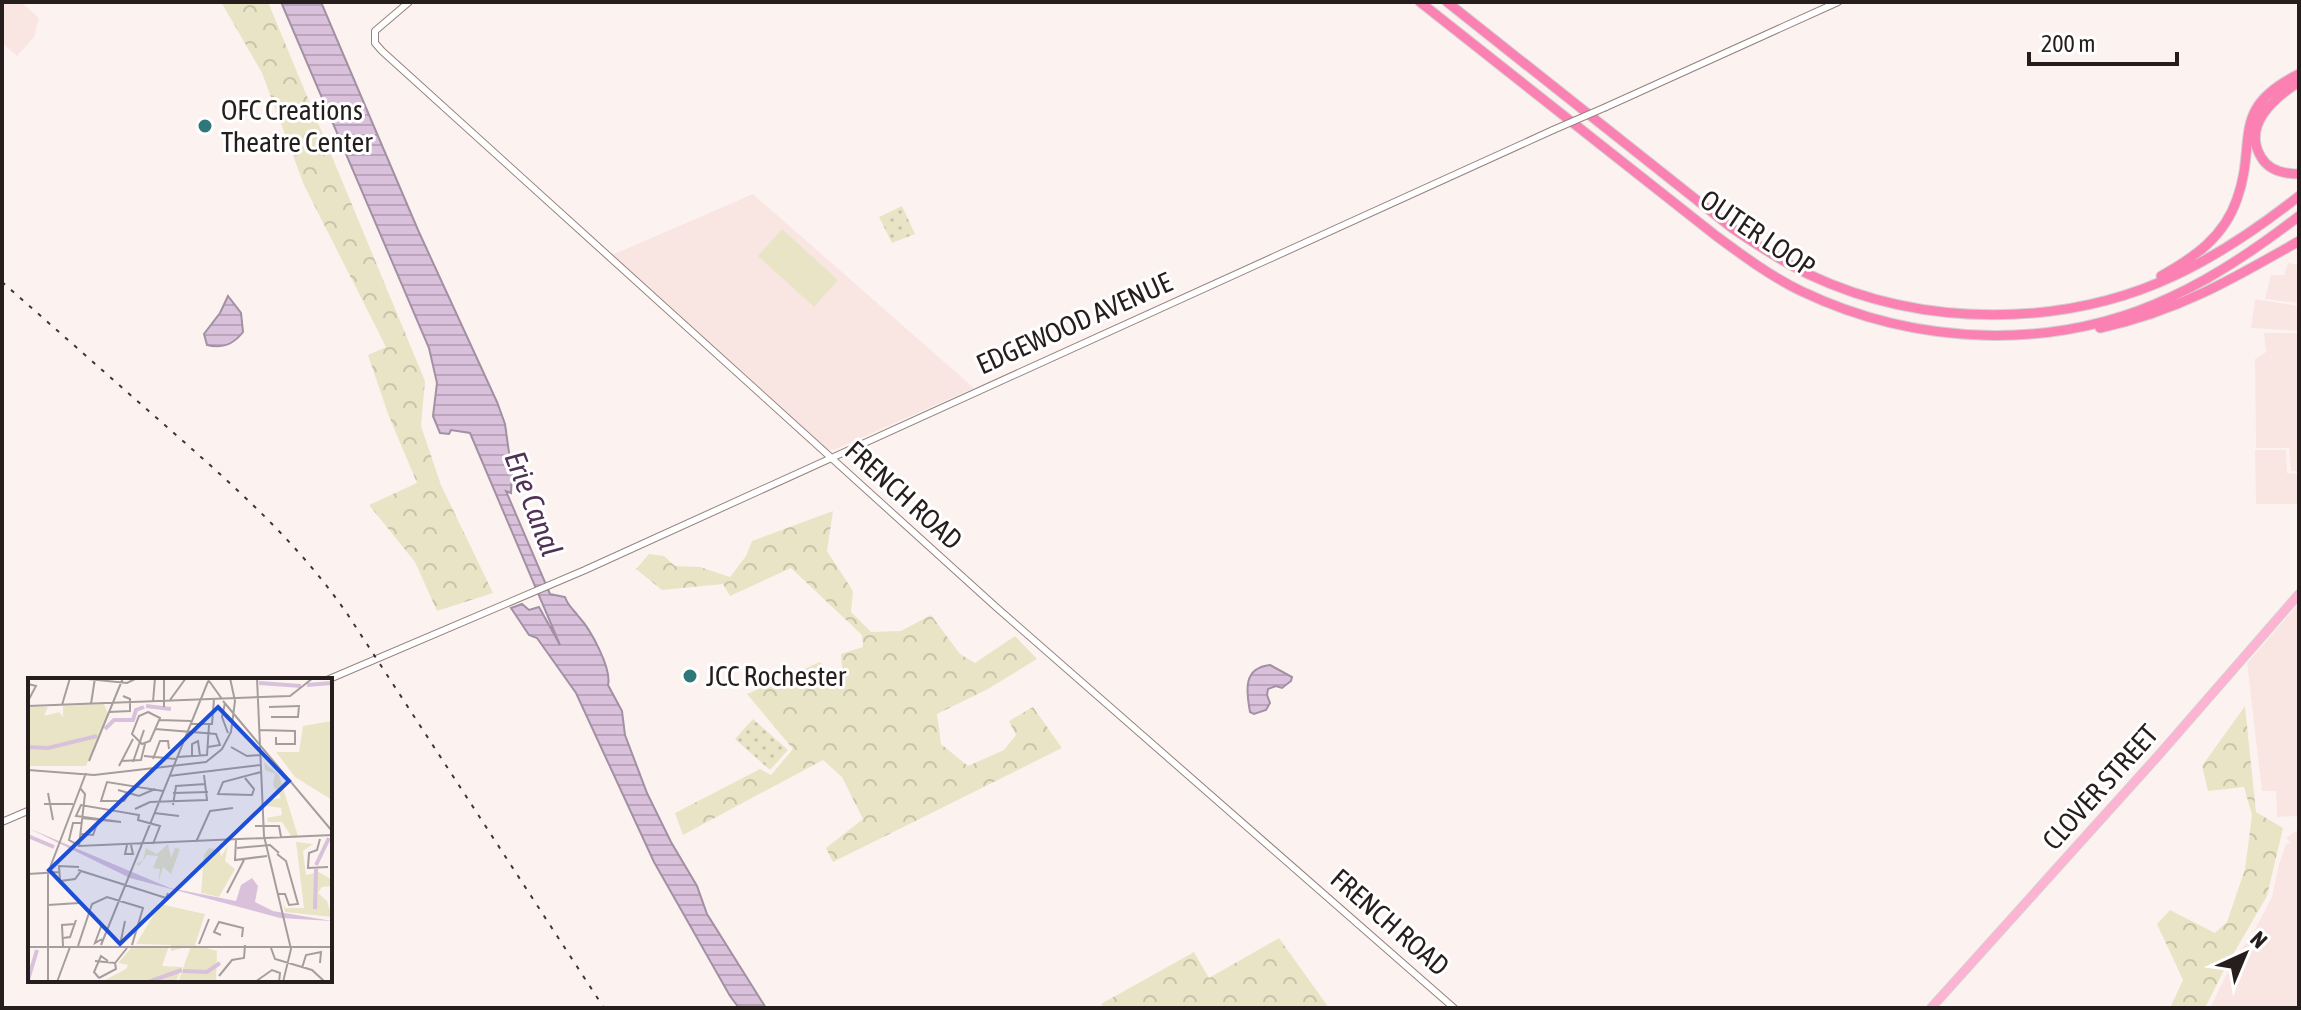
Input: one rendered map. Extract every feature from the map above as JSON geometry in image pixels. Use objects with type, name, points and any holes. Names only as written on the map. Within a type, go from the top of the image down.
[{"type":"highway","name":"OUTER LOOP","points":[[1420,2],[1759,267],[1800,291],[1846,310],[1923,330],[2011,336],[2081,328],[2131,312],[2195,285],[2221,271],[2299,216]]},
{"type":"highway","name":"OUTER LOOP","points":[[1447,2],[1732,228],[1771,254],[1811,275],[1856,293],[1920,309],[1992,315],[2037,314],[2132,292],[2175,276],[2220,252],[2299,196]]},
{"type":"highway","points":[[2132,292],[2193,257],[2220,231],[2240,190],[2247,131],[2253,114],[2275,87],[2299,74]]},
{"type":"highway","points":[[2299,82],[2264,112],[2254,139],[2259,154],[2270,168],[2285,174],[2299,174]]},
{"type":"highway","points":[[2081,328],[2100,328],[2168,310],[2201,296],[2298,242]]},
{"type":"main road","name":"CLOVER STREET","points":[[1931,1008],[2299,594]]},
{"type":"street","name":"FRENCH ROAD","points":[[409,2],[375,31],[375,43],[382,51],[996,607],[1454,1008]]},
{"type":"street","name":"EDGEWOOD AVENUE","points":[[332,678],[563,579],[1838,2]]},
{"type":"street","points":[[2,822],[28,811]]},
{"type":"shaded area","points":[[21,2],[39,18],[34,37],[17,56],[2,43],[2,5]]},
{"type":"shaded area","points":[[281,2],[321,2],[418,230],[497,402],[505,424],[511,467],[508,467],[512,474],[511,493],[506,491],[550,594],[565,597],[595,640],[607,669],[608,685],[622,711],[625,735],[647,793],[697,886],[707,914],[766,1008],[739,1008],[730,996],[654,862],[576,693],[537,638],[529,635],[511,608],[522,604],[529,610],[539,607],[560,645],[470,433],[451,430],[449,434],[440,433],[433,416],[437,383],[429,348]]},
{"type":"shaded area","points":[[753,194],[974,388],[836,449],[827,450],[612,255]]},
{"type":"shaded area","points":[[2288,263],[2299,265],[2299,303],[2265,299],[2271,275],[2284,275]]},
{"type":"shaded area","points":[[228,296],[241,313],[243,332],[227,345],[207,345],[204,334]]},
{"type":"shaded area","points":[[2255,299],[2299,306],[2299,331],[2251,328]]},
{"type":"shaded area","points":[[2264,333],[2299,333],[2299,471],[2291,471],[2289,448],[2256,448],[2255,359],[2266,352]]},
{"type":"shaded area","points":[[2255,450],[2286,450],[2287,473],[2299,474],[2299,504],[2256,504]]},
{"type":"shaded area","points":[[2299,603],[2299,816],[2277,817],[2276,791],[2262,791],[2247,663]]},
{"type":"shaded area","points":[[1270,665],[1292,677],[1291,681],[1282,688],[1276,686],[1268,689],[1270,703],[1266,710],[1254,714],[1250,712],[1248,681],[1255,671]]},
{"type":"shaded area","points":[[2299,829],[2299,1008],[2210,1008],[2236,955],[2250,939],[2272,897],[2286,844],[2291,843],[2286,838]]},
{"type":"green space","points":[[221,2],[268,2],[425,381],[421,426],[441,485],[493,593],[437,611],[415,562],[369,505],[417,483],[388,414],[368,355],[386,347],[304,185],[262,73]]},
{"type":"green space","points":[[902,206],[915,234],[892,243],[879,217]]},
{"type":"green space","points":[[782,229],[838,280],[814,307],[758,256]]},
{"type":"green space","points":[[833,511],[827,551],[853,591],[851,612],[871,632],[901,631],[931,615],[960,654],[975,663],[1015,636],[1037,659],[988,689],[937,714],[941,744],[968,766],[1004,750],[1016,735],[1009,721],[1033,707],[1062,748],[833,862],[826,848],[863,819],[842,777],[823,760],[683,835],[675,813],[760,769],[771,775],[793,749],[747,694],[820,662],[828,671],[842,669],[841,654],[863,647],[862,635],[791,568],[730,596],[723,584],[662,590],[636,569],[649,554],[664,556],[675,566],[700,567],[730,577],[746,556],[752,541]]},
{"type":"green space","points":[[2245,706],[2256,812],[2283,828],[2267,896],[2205,1008],[2170,1008],[2183,980],[2157,924],[2170,910],[2215,933],[2227,922],[2245,869],[2252,815],[2244,787],[2208,791],[2202,766]]},
{"type":"green space","points":[[753,719],[788,750],[770,770],[735,739]]},
{"type":"green space","points":[[1279,938],[1329,1008],[1105,1008],[1101,1004],[1194,952],[1209,978]]},
{"type":"railway","points":[[2,282],[264,515],[329,588],[604,1008]]},
{"type":"place","name":"OFC Creations Theatre Center","points":[[205,126]]},
{"type":"place","name":"JCC Rochester","points":[[690,676]]},
{"type":"water label","name":"Erie Canal","points":[[533,504]]}]
